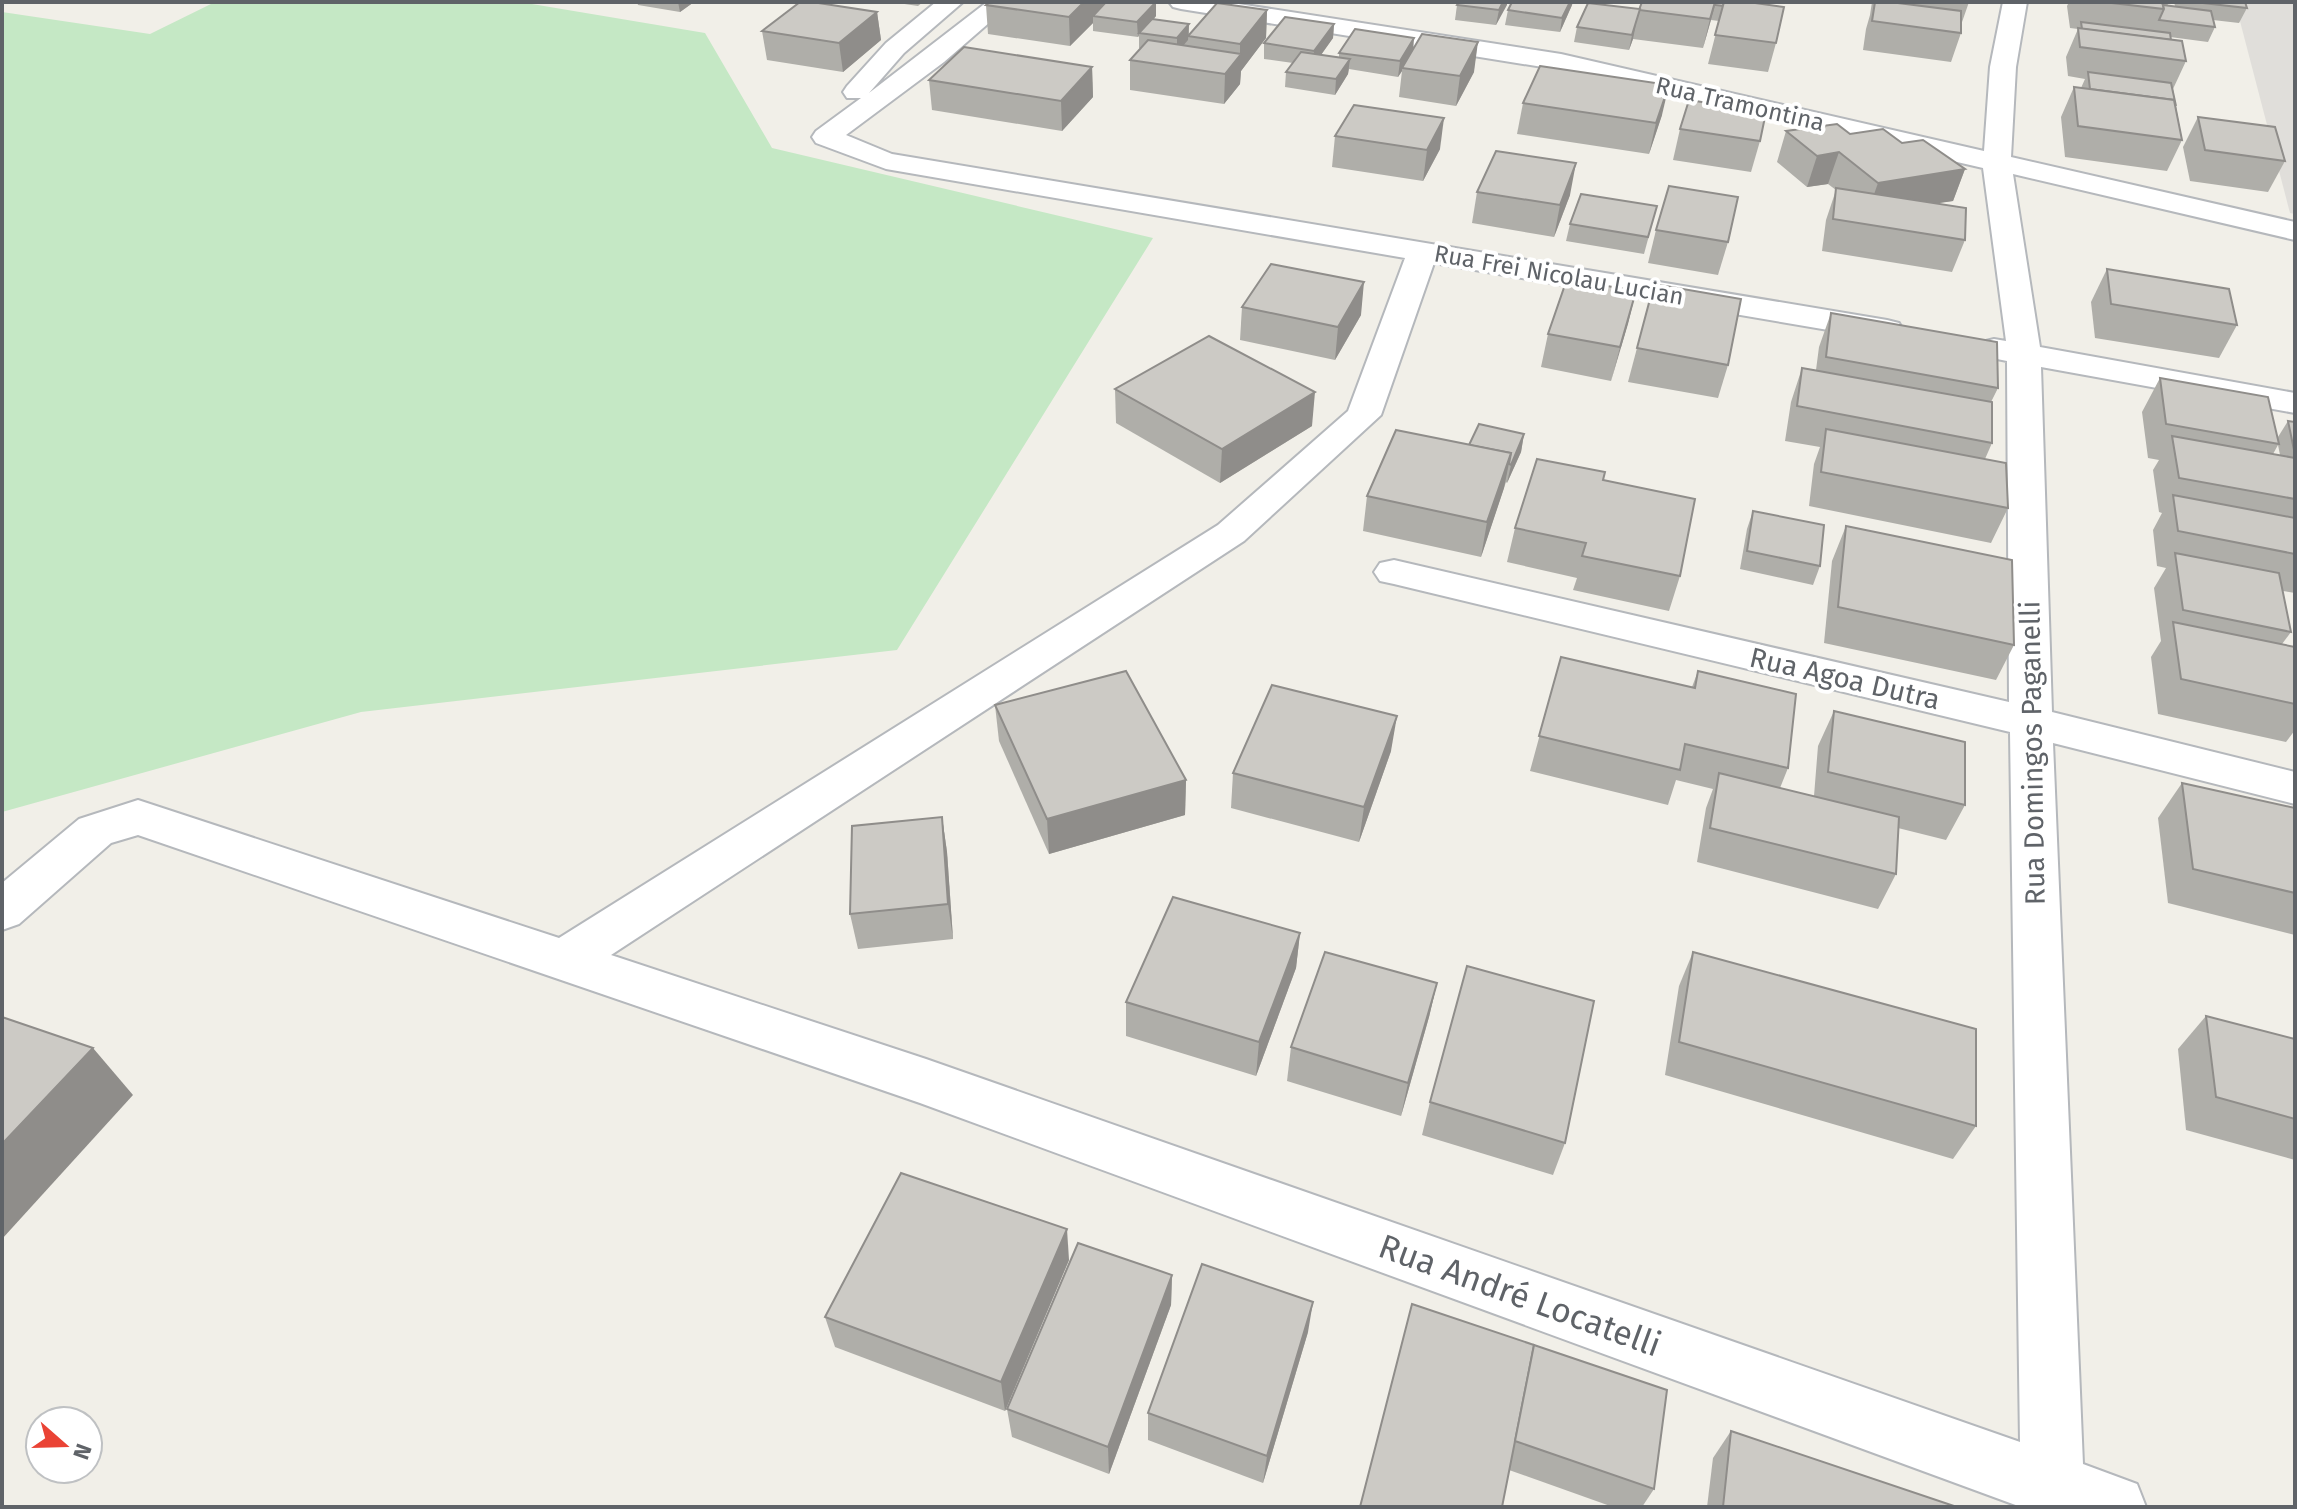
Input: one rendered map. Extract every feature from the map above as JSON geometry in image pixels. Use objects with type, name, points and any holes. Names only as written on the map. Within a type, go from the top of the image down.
[{"type":"street","points":[[826,137],[856,93],[895,48],[951,2]]},
{"type":"street","points":[[826,137],[935,57],[1001,2]]},
{"type":"street","name":"Rua Tramontina","points":[[1181,2],[1561,62],[2295,231]]},
{"type":"street","name":"Rua Domingos Paganelli","points":[[2015,2],[2003,67],[1997,164],[2024,354],[2053,1497]]},
{"type":"street","name":"Rua Frei Nicolau Lucian","points":[[826,137],[886,161],[1916,335]]},
{"type":"street","points":[[565,960],[1231,533],[1364,415],[1422,252]]},
{"type":"street","points":[[1962,343],[2295,403]]},
{"type":"street","name":"Rua Agoa Dutra","points":[[1394,572],[2031,722],[2295,788]]},
{"type":"street","name":"Rua André Locatelli","points":[[2,911],[95,831],[138,817],[926,1082],[2053,1497],[2114,1507]]},
{"type":"shaded area","points":[[2235,2],[2295,2],[2295,214],[2290,213]]},
{"type":"green space","points":[[215,2],[520,2],[705,33],[772,148],[1153,238],[897,650],[361,712],[2,812],[2,12],[150,34]]},
{"type":"building","points":[[800,2],[877,12],[839,43],[762,31]]},
{"type":"building","points":[[990,2],[1084,2],[1069,17],[986,5]]},
{"type":"building","points":[[1106,2],[1156,2],[1137,22],[1093,16]]},
{"type":"building","points":[[1459,2],[1503,2],[1499,10],[1457,5]]},
{"type":"building","points":[[1512,2],[1570,2],[1562,18],[1508,10]]},
{"type":"building","points":[[1642,2],[1715,2],[1710,19],[1639,10]]},
{"type":"building","points":[[1724,2],[1784,7],[1776,43],[1715,35]]},
{"type":"building","points":[[1875,2],[1961,11],[1961,33],[1872,21]]},
{"type":"building","points":[[2103,2],[2162,2],[2164,9]]},
{"type":"building","points":[[2194,2],[2245,2],[2247,8]]},
{"type":"building","points":[[1217,3],[1267,10],[1240,44],[1188,36]]},
{"type":"building","points":[[1588,3],[1640,9],[1632,35],[1577,27]]},
{"type":"building","points":[[2163,5],[2211,11],[2215,27],[2159,20]]},
{"type":"building","points":[[1285,17],[1334,24],[1314,51],[1264,43]]},
{"type":"building","points":[[1152,19],[1189,24],[1177,38],[1139,33]]},
{"type":"building","points":[[2081,22],[2170,33],[2171,40],[2082,29]]},
{"type":"building","points":[[2078,28],[2182,41],[2186,61],[2080,47]]},
{"type":"building","points":[[1355,29],[1414,38],[1400,61],[1339,53]]},
{"type":"building","points":[[1422,34],[1478,42],[1460,76],[1402,68]]},
{"type":"building","points":[[1148,40],[1241,54],[1225,74],[1130,60]]},
{"type":"building","points":[[964,47],[1092,67],[1061,101],[929,80]]},
{"type":"building","points":[[1301,52],[1350,59],[1336,79],[1286,72]]},
{"type":"building","points":[[1540,66],[1669,85],[1656,123],[1523,103]]},
{"type":"building","points":[[2088,72],[2171,83],[2176,106],[2174,100],[2090,89]]},
{"type":"building","points":[[2074,87],[2174,100],[2182,140],[2078,126]]},
{"type":"building","points":[[1689,100],[1766,112],[1760,141],[1680,129]]},
{"type":"building","points":[[1354,105],[1444,118],[1427,150],[1335,136]]},
{"type":"building","points":[[2198,117],[2275,127],[2285,161],[2205,150]]},
{"type":"building","points":[[1837,124],[1850,134],[1883,129],[1902,143],[1923,140],[1965,169],[1878,183],[1839,152],[1817,156],[1786,131]]},
{"type":"building","points":[[1496,151],[1576,163],[1560,205],[1477,192]]},
{"type":"building","points":[[1669,186],[1738,197],[1728,242],[1656,230]]},
{"type":"building","points":[[1836,188],[1966,208],[1965,240],[1833,219]]},
{"type":"building","points":[[1581,194],[1657,206],[1648,237],[1570,224]]},
{"type":"building","points":[[1271,264],[1364,282],[1338,327],[1242,307]]},
{"type":"building","points":[[2107,269],[2229,289],[2237,325],[2111,304]]},
{"type":"building","points":[[1567,279],[1636,291],[1620,347],[1548,334]]},
{"type":"building","points":[[1654,284],[1741,299],[1728,365],[1637,348]]},
{"type":"building","points":[[1831,313],[1997,342],[1998,388],[1826,357]]},
{"type":"building","points":[[1209,336],[1315,392],[1222,449],[1115,389]]},
{"type":"building","points":[[1802,368],[1992,402],[1992,443],[1797,406]]},
{"type":"building","points":[[2160,378],[2268,397],[2279,444],[2166,424]]},
{"type":"building","points":[[2288,421],[2295,422],[2295,450],[2294,450]]},
{"type":"building","points":[[1479,424],[1524,434],[1511,465],[1511,453],[1469,445]]},
{"type":"building","points":[[1826,429],[2006,463],[2008,508],[1821,472]]},
{"type":"building","points":[[1396,430],[1511,453],[1487,522],[1367,496]]},
{"type":"building","points":[[2172,436],[2295,458],[2295,499],[2179,478]]},
{"type":"building","points":[[1537,459],[1605,472],[1603,480],[1695,499],[1680,576],[1582,556],[1586,543],[1515,528]]},
{"type":"building","points":[[2173,495],[2295,518],[2295,554],[2178,531]]},
{"type":"building","points":[[1753,511],[1824,525],[1820,566],[1747,551]]},
{"type":"building","points":[[1846,526],[2012,560],[2014,645],[1838,607]]},
{"type":"building","points":[[2175,553],[2279,573],[2291,632],[2183,610]]},
{"type":"building","points":[[2173,622],[2295,647],[2295,704],[2181,679]]},
{"type":"building","points":[[1561,657],[1695,688],[1698,671],[1796,694],[1788,768],[1685,744],[1680,770],[1539,736]]},
{"type":"building","points":[[1126,671],[1186,780],[1047,819],[995,705]]},
{"type":"building","points":[[1272,685],[1397,716],[1364,807],[1233,773]]},
{"type":"building","points":[[1834,711],[1965,742],[1965,805],[1828,772]]},
{"type":"building","points":[[1719,773],[1899,817],[1896,874],[1710,828]]},
{"type":"building","points":[[2182,783],[2295,808],[2295,893],[2193,869]]},
{"type":"building","points":[[942,817],[948,904],[850,914],[852,826]]},
{"type":"building","points":[[1173,897],[1300,933],[1259,1042],[1126,1002]]},
{"type":"building","points":[[1325,952],[1437,983],[1408,1083],[1291,1047]]},
{"type":"building","points":[[1693,952],[1976,1029],[1976,1126],[1679,1042]]},
{"type":"building","points":[[1467,966],[1594,1001],[1565,1143],[1430,1102]]},
{"type":"building","points":[[2206,1016],[2295,1039],[2295,1119],[2216,1097]]},
{"type":"building","points":[[2,1017],[93,1048],[2,1144]]},
{"type":"building","points":[[901,1173],[1067,1229],[1001,1382],[825,1317]]},
{"type":"building","points":[[1078,1243],[1172,1275],[1108,1447],[1007,1409]]},
{"type":"building","points":[[1202,1264],[1313,1302],[1267,1456],[1148,1413]]},
{"type":"building","points":[[1412,1304],[1534,1345],[1502,1507],[1360,1507]]},
{"type":"building","points":[[1534,1345],[1667,1390],[1654,1489],[1515,1441]]},
{"type":"building","points":[[1731,1431],[1954,1506],[1954,1507],[1723,1507]]}]
